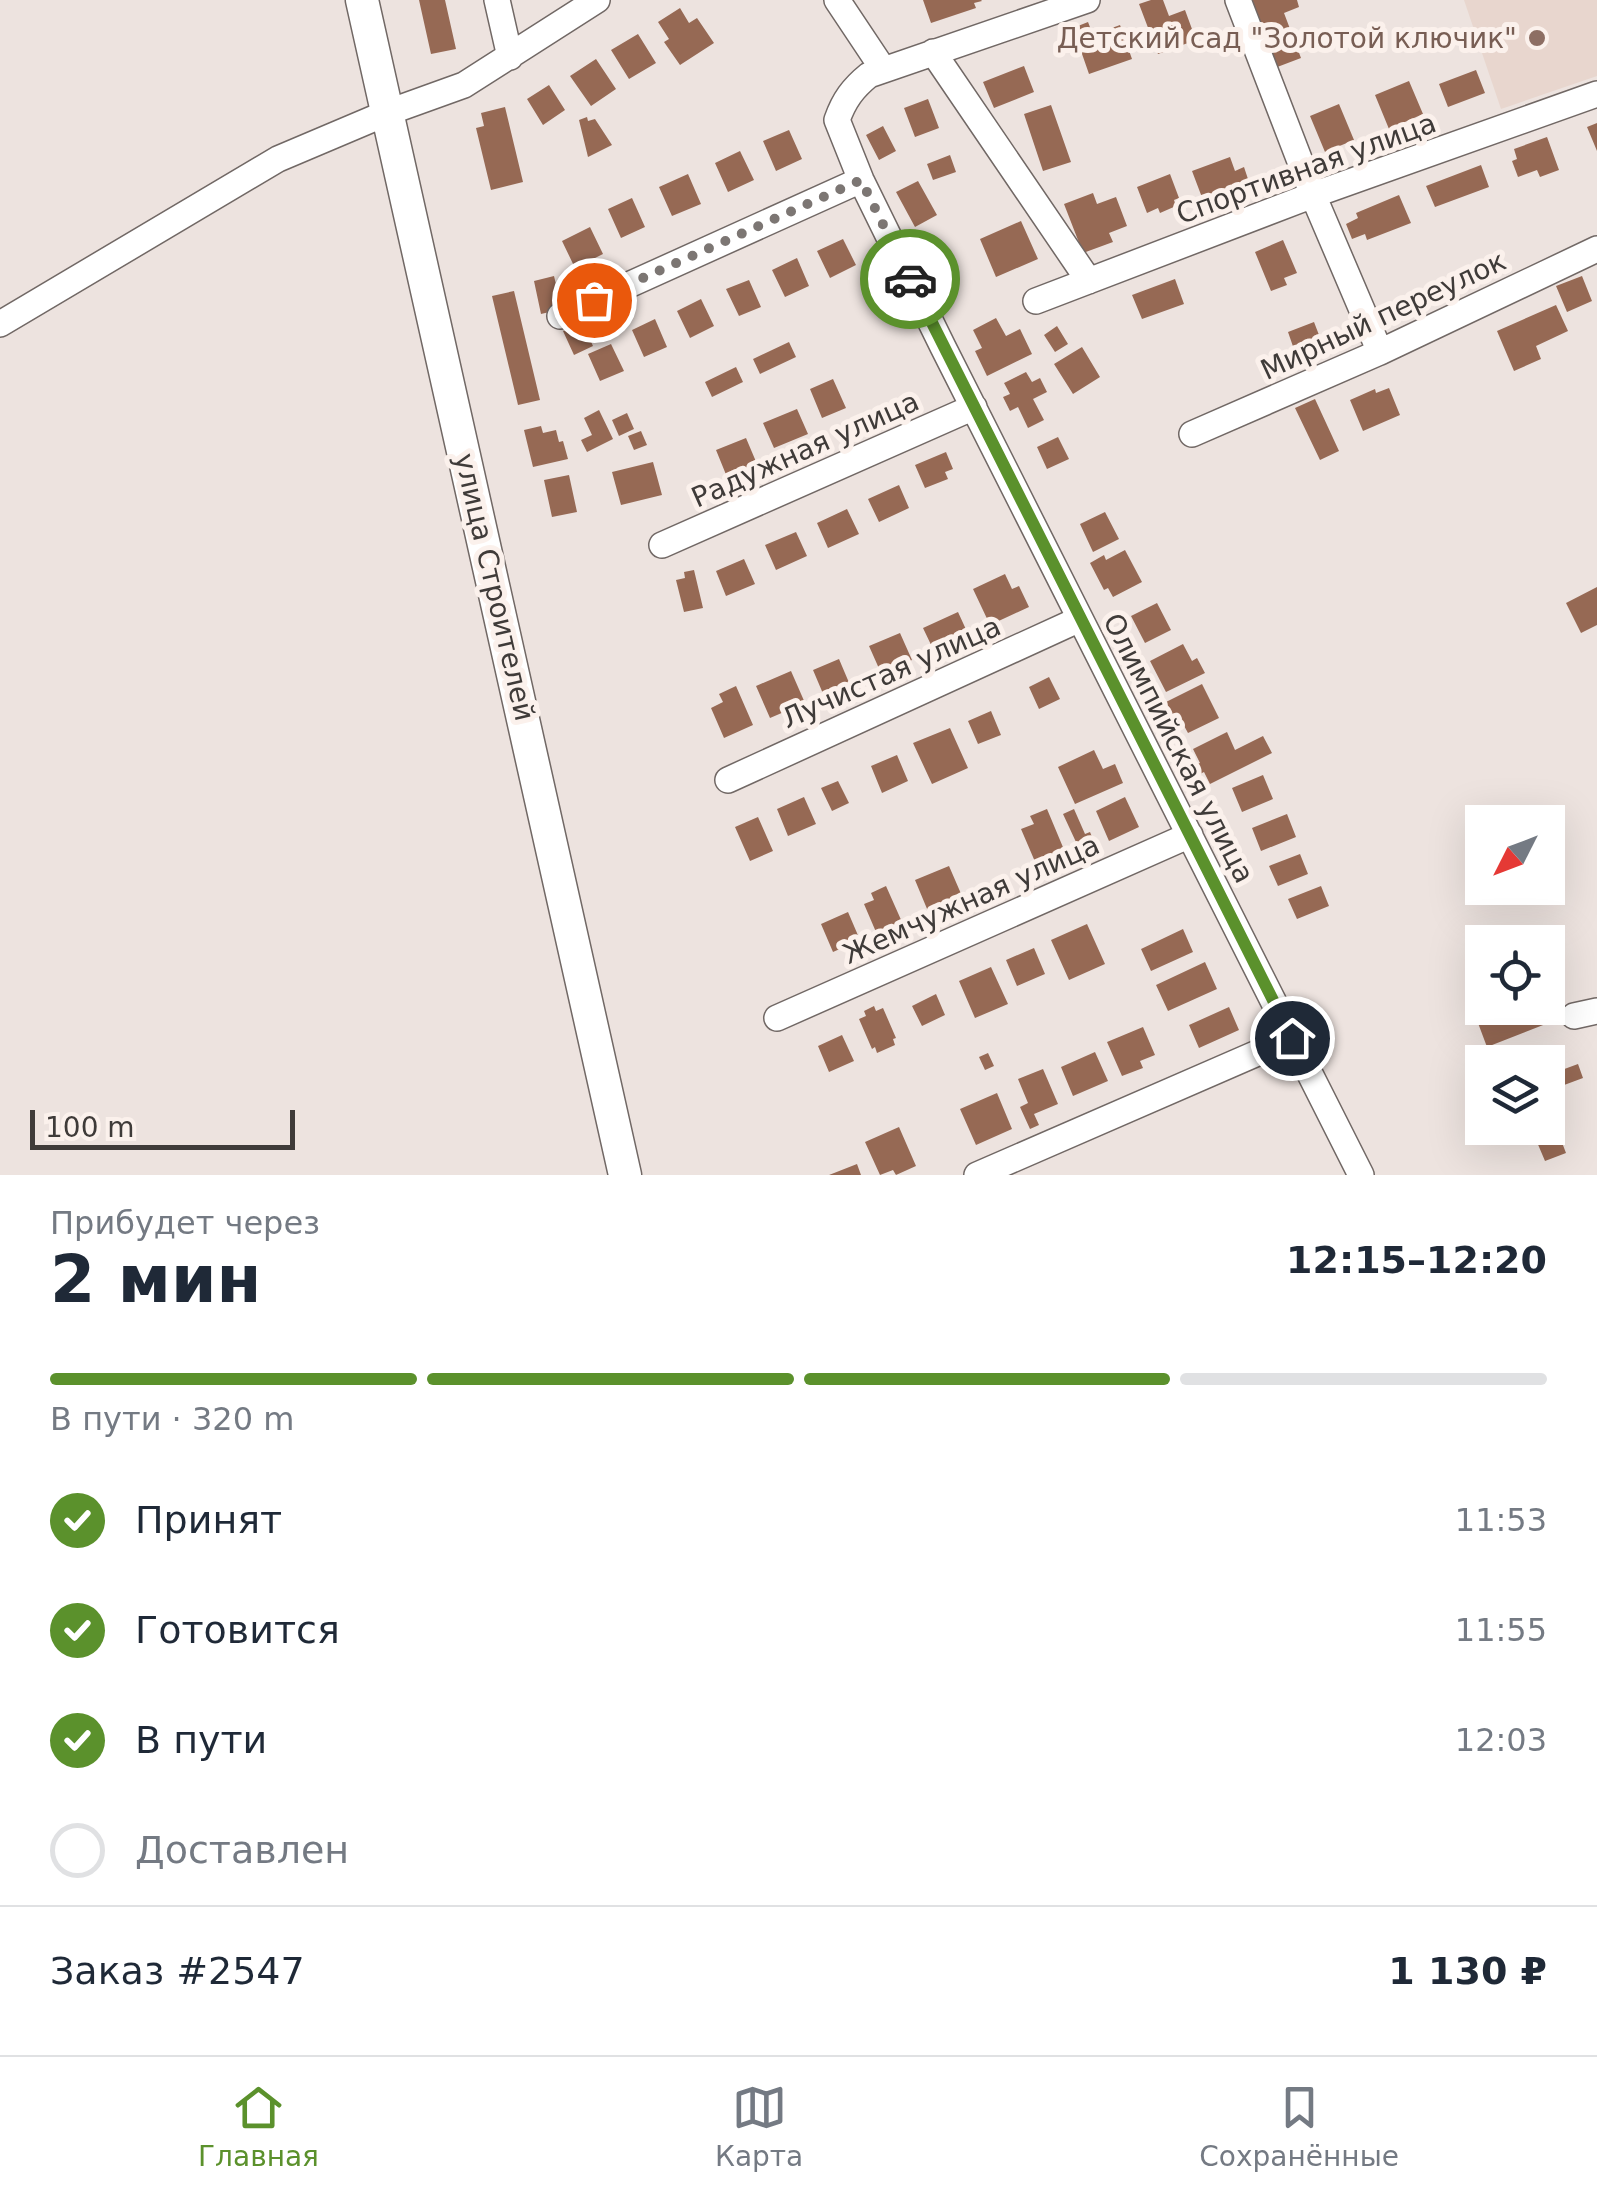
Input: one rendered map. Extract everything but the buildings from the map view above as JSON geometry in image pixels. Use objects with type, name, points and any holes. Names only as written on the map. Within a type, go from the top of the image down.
[{"type":"main road","name":"улица Строителей","points":[[362,0],[625,1175]]},
{"type":"street","points":[[497,0],[510,57]]},
{"type":"street","points":[[0,324],[278,159],[388,112],[464,85],[596,0]]},
{"type":"street","points":[[838,0],[883,69],[1088,0]]},
{"type":"street","points":[[1238,0],[1313,195],[1380,352]]},
{"type":"street","points":[[933,52],[1089,280]]},
{"type":"street","name":"Олимпийская улица","points":[[883,69],[856,86],[844,101],[837,120],[861,180],[1361,1175]]},
{"type":"street","name":"Спортивная улица","points":[[1036,301],[1313,195],[1597,94]]},
{"type":"street","points":[[560,316],[861,180]]},
{"type":"street","name":"Мирный переулок","points":[[1192,434],[1380,352],[1597,249]]},
{"type":"street","name":"Радужная улица","points":[[662,546],[974,407]]},
{"type":"street","name":"Лучистая улица","points":[[728,780],[1080,619]]},
{"type":"street","name":"Жемчужная улица","points":[[778,1018],[1190,835]]},
{"type":"street","points":[[977,1175],[1292,1038]]},
{"type":"shaded area","name":"Детский сад \"Золотой ключик\"","points":[[1464,0],[1597,0],[1597,76],[1501,109]]},
{"type":"way so far","points":[[594,300],[861,180],[910,279]]},
{"type":"place","name":"Детский сад \"Золотой ключик\"","points":[[1537,38]]},
{"type":"route","points":[[910,279],[1292,1038]]}]
